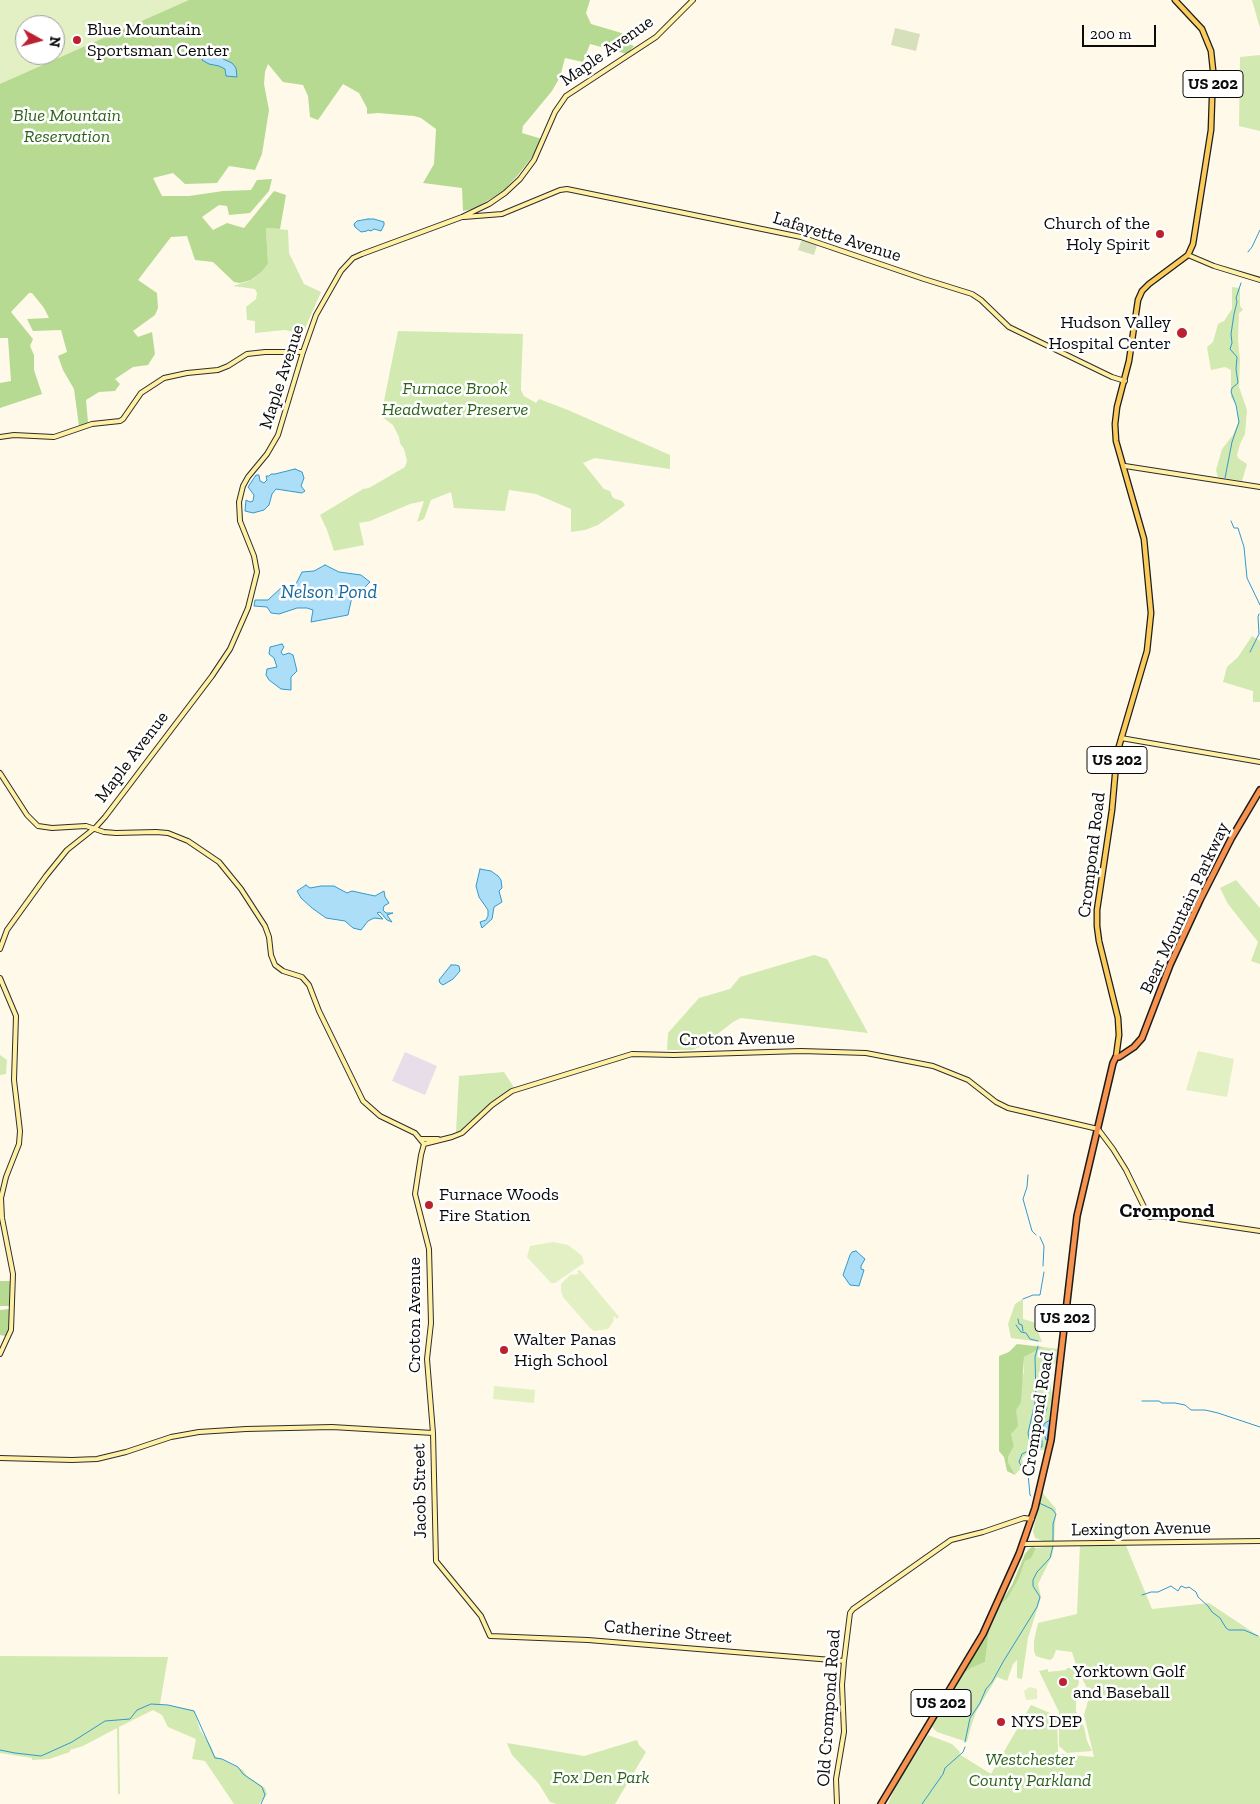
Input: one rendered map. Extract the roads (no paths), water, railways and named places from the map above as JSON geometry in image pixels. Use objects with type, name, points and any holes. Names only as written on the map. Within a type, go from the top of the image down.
[{"type":"highway","name":"Bear Mountain Parkway","points":[[1116,1057],[1134,1047],[1142,1038],[1170,965],[1196,908],[1231,839],[1260,790]]},
{"type":"highway","name":"Crompond Road","points":[[881,1804],[982,1634],[1008,1582],[1032,1519],[1054,1428],[1079,1207],[1116,1057]]},
{"type":"main road","name":"US 202","points":[[1175,0],[1195,20],[1205,34],[1211,51],[1213,70],[1208,156],[1194,240],[1188,255]]},
{"type":"main road","name":"Crompond Road","points":[[1116,1057],[1119,1035],[1118,1018],[1099,942],[1096,915],[1112,810],[1117,756],[1147,651],[1151,613],[1144,540],[1116,441],[1114,424],[1125,381],[1136,309],[1140,295],[1149,284],[1188,255]]},
{"type":"street","name":"Maple Avenue","points":[[0,949],[7,930],[51,869],[67,850],[93,829],[119,799],[230,649],[248,608],[257,572],[254,556],[240,520],[240,497],[243,486],[248,477],[268,454],[278,435],[303,352],[320,307],[341,270],[350,261],[362,254],[462,217],[496,200],[520,180],[537,155],[555,112],[566,96],[656,37],[693,0]]},
{"type":"street","name":"Lafayette Avenue","points":[[462,217],[502,214],[560,190],[567,189],[786,233],[972,294],[981,300],[1009,327],[1125,381]]},
{"type":"street","points":[[1188,255],[1214,266],[1260,280]]},
{"type":"street","points":[[0,437],[14,435],[54,437],[92,424],[120,422],[141,393],[164,378],[187,372],[218,370],[247,354],[303,352]]},
{"type":"street","points":[[1124,466],[1260,487]]},
{"type":"street","points":[[1121,738],[1260,762]]},
{"type":"street","points":[[0,773],[27,815],[38,826],[52,828],[80,826],[116,833],[168,833],[188,841],[219,862],[241,889],[264,926],[269,937],[270,955],[275,965],[283,971],[302,977],[309,984],[319,1011],[363,1101],[380,1116],[410,1130],[421,1138],[424,1144]]},
{"type":"street","points":[[0,978],[16,1016],[14,1080],[20,1130],[19,1144],[6,1177],[1,1198],[2,1218],[13,1274],[11,1330],[0,1354]]},
{"type":"street","name":"Croton Avenue","points":[[433,1433],[427,1359],[431,1323],[429,1248],[415,1194],[421,1155],[424,1144],[462,1133],[492,1105],[512,1091],[618,1057],[640,1053],[674,1055],[801,1051],[851,1052],[875,1054],[924,1064],[973,1083],[996,1102],[1012,1109],[1098,1129]]},
{"type":"street","points":[[1098,1129],[1126,1170],[1149,1216],[1260,1231]]},
{"type":"street","points":[[421,1138],[441,1140]]},
{"type":"street","points":[[0,1458],[97,1459],[120,1454],[171,1437],[199,1432],[246,1429],[332,1427],[433,1433]]},
{"type":"street","name":"Jacob Street","points":[[433,1433],[435,1548],[438,1564],[481,1616],[490,1636]]},
{"type":"street","name":"Old Crompond Road","points":[[837,1804],[836,1779],[844,1732],[842,1685],[849,1617],[853,1609],[951,1540],[983,1532],[1024,1518],[1032,1519]]},
{"type":"street","name":"Lexington Avenue","points":[[1023,1544],[1260,1540]]},
{"type":"street","name":"Catherine Street","points":[[490,1636],[588,1640],[844,1661]]},
{"type":"water","points":[[218,49],[221,51],[223,59],[232,63],[236,68],[237,77],[226,76],[225,69],[202,60],[206,53],[211,54]]},
{"type":"water","points":[[368,219],[384,222],[381,231],[374,229],[361,232],[355,227],[354,224],[357,221]]},
{"type":"water","points":[[295,469],[302,472],[304,478],[301,486],[305,491],[302,493],[276,489],[272,494],[269,505],[264,510],[253,513],[245,511],[246,500],[253,501],[254,495],[248,487],[256,475],[259,475],[260,481],[264,483],[267,480],[266,476]]},
{"type":"water","name":"Nelson Pond","points":[[325,565],[339,572],[361,575],[370,582],[351,601],[348,615],[311,622],[313,610],[307,608],[297,608],[279,614],[271,613],[267,607],[254,606],[255,600],[268,600],[282,587],[296,584],[302,572],[314,571]]},
{"type":"water","points":[[282,644],[284,647],[281,652],[283,655],[289,653],[293,655],[297,671],[291,677],[291,690],[281,689],[269,680],[266,675],[267,669],[277,667],[274,658],[269,654],[270,647]]},
{"type":"water","points":[[480,869],[491,871],[498,876],[501,880],[502,888],[499,891],[502,902],[494,907],[492,919],[482,928],[480,922],[486,920],[488,910],[479,897],[476,886]]},
{"type":"water","points":[[306,885],[310,888],[334,886],[347,893],[352,891],[375,896],[384,891],[389,903],[384,906],[383,910],[386,913],[393,913],[387,915],[392,922],[387,920],[380,912],[377,913],[383,919],[374,918],[368,921],[361,930],[353,928],[345,921],[326,918],[301,898],[297,891]]},
{"type":"water","points":[[451,965],[459,966],[460,971],[453,979],[443,985],[439,980]]},
{"type":"water","points":[[856,1251],[865,1259],[861,1266],[861,1269],[864,1270],[859,1286],[850,1285],[843,1275],[850,1255]]},
{"type":"water","points":[[1046,1406],[1040,1428],[1050,1420],[1047,1440],[1043,1430],[1040,1430],[1042,1442],[1039,1438],[1037,1419]]},
{"type":"waterway","points":[[1248,252],[1260,230]]},
{"type":"waterway","points":[[1225,478],[1232,442],[1239,422],[1231,392],[1232,388],[1238,383],[1237,357],[1230,349],[1236,298],[1241,283]]},
{"type":"waterway","points":[[1231,521],[1234,528],[1238,528],[1244,547],[1247,578],[1260,605]]},
{"type":"waterway","points":[[1250,652],[1259,634],[1259,614]]},
{"type":"waterway","points":[[1028,1175],[1023,1199],[1032,1231],[1036,1235]]},
{"type":"waterway","points":[[1040,1237],[1044,1246],[1043,1266]]},
{"type":"waterway","points":[[1023,1299],[1033,1295],[1040,1295],[1044,1272]]},
{"type":"waterway","points":[[1018,1319],[1023,1331]]},
{"type":"waterway","points":[[1016,1325],[1030,1339],[1038,1341]]},
{"type":"waterway","points":[[1031,1496],[1028,1474],[1019,1462],[1022,1454],[1030,1450],[1031,1447],[1028,1433],[1036,1398],[1035,1357],[1038,1346]]},
{"type":"waterway","points":[[1142,1401],[1159,1401],[1162,1403],[1185,1405],[1191,1410],[1205,1410],[1218,1413],[1260,1427]]},
{"type":"waterway","points":[[1035,1407],[1039,1410],[1039,1414]]},
{"type":"waterway","points":[[1031,1447],[1042,1447],[1042,1442]]},
{"type":"waterway","points":[[1039,1503],[1052,1509],[1056,1514],[1053,1524],[1053,1542]]},
{"type":"waterway","points":[[965,1742],[970,1718],[1037,1607],[1040,1597],[1033,1586],[1033,1580],[1037,1572],[1050,1558],[1053,1546]]},
{"type":"waterway","points":[[1142,1595],[1158,1592],[1171,1586],[1178,1591],[1181,1586],[1189,1587],[1220,1618],[1226,1628],[1229,1630],[1244,1630],[1258,1636]]},
{"type":"waterway","points":[[0,1750],[41,1756],[72,1742],[105,1721],[130,1719],[137,1710],[151,1704],[168,1705],[194,1711],[215,1758],[222,1759],[238,1767],[243,1774],[262,1787],[265,1795],[261,1804]]},
{"type":"waterway","points":[[922,1804],[943,1774],[945,1768],[963,1752],[965,1747]]},
{"type":"place","name":"Blue Mountain Sportsman Center","points":[[77,40]]},
{"type":"place","name":"Church of the Holy Spirit","points":[[1160,234]]},
{"type":"place","name":"Hudson Valley Hospital Center","points":[[1182,333]]},
{"type":"place","name":"Furnace Woods Fire Station","points":[[429,1205]]},
{"type":"place","name":"Walter Panas High School","points":[[504,1350]]},
{"type":"place","name":"Yorktown Golf and Baseball","points":[[1063,1682]]},
{"type":"place","name":"NYS DEP","points":[[1001,1722]]},
{"type":"district","name":"Crompond","points":[[1167,1211]]},
{"type":"park label","name":"Blue Mountain Reservation","points":[[67,126]]},
{"type":"park label","name":"Furnace Brook Headwater Preserve","points":[[455,399]]},
{"type":"park label","name":"Westchester County Parkland","points":[[1030,1770]]},
{"type":"park label","name":"Fox Den Park","points":[[601,1778]]}]
